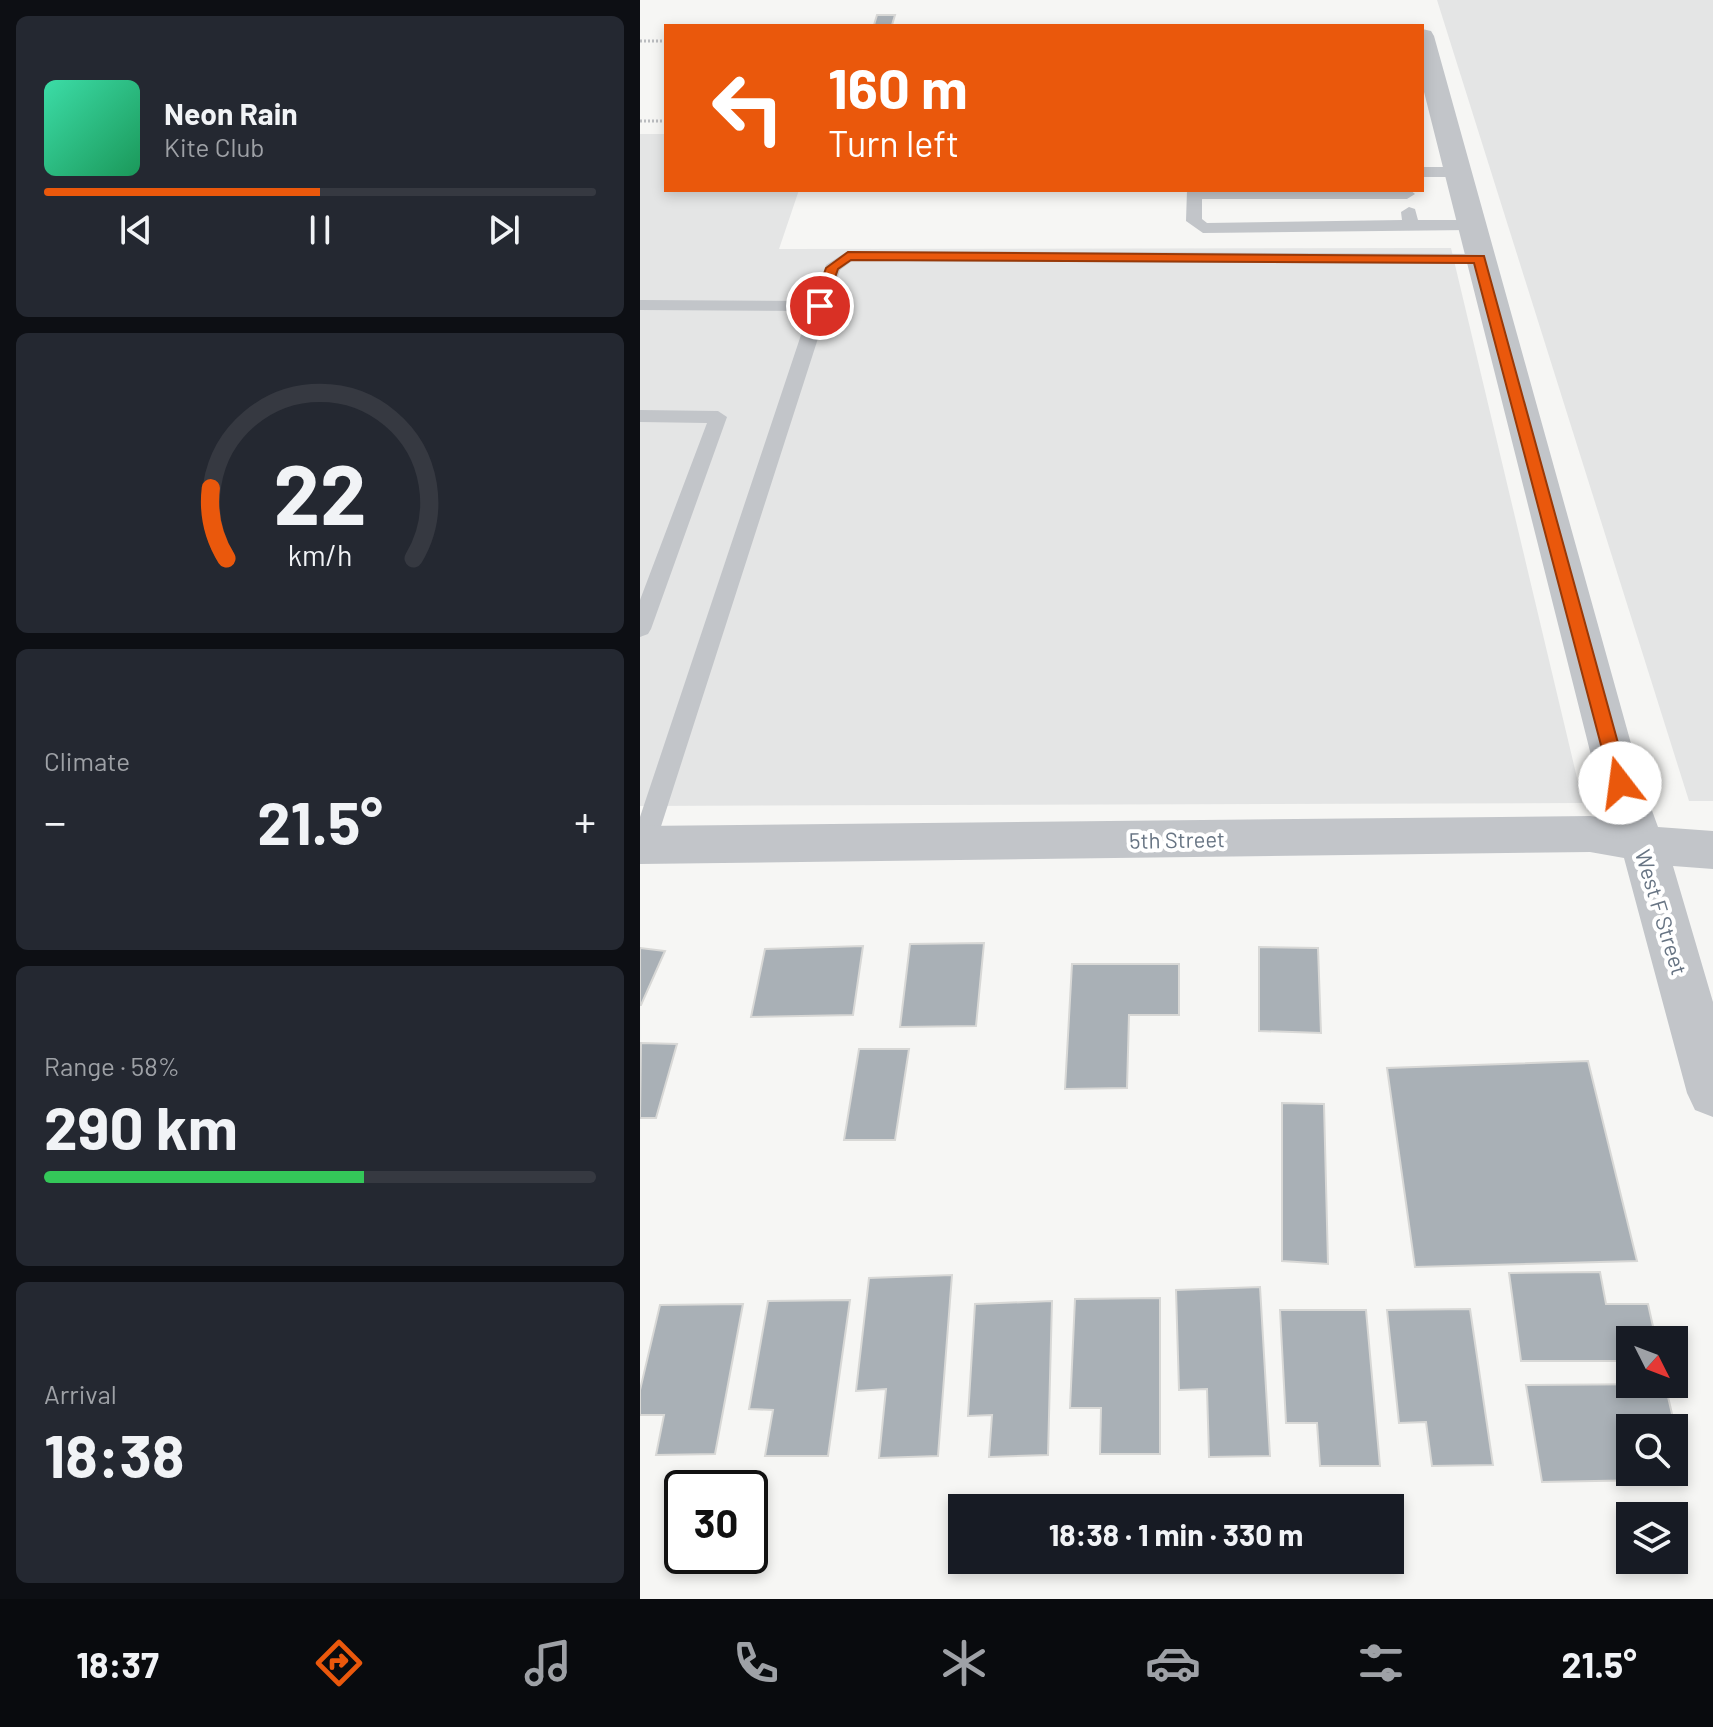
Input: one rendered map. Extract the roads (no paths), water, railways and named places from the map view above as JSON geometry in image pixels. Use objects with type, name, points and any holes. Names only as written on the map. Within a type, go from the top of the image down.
[{"type":"street","name":"West F Street","points":[[1424,60],[1434,131],[1456,172],[1620,783],[1657,886],[1713,1093]]},
{"type":"street","name":"5th Street","points":[[642,845],[1590,834],[1687,850],[1713,850]]},
{"type":"lane","points":[[1424,172],[1456,172]]},
{"type":"lane","points":[[1411,225],[1407,192],[1195,192],[1194,221],[1203,228],[1470,225]]},
{"type":"lane","points":[[642,845],[832,268],[848,256],[1479,259]]},
{"type":"lane","points":[[640,305],[820,306]]},
{"type":"lane","points":[[640,629],[718,417],[642,422]]}]
